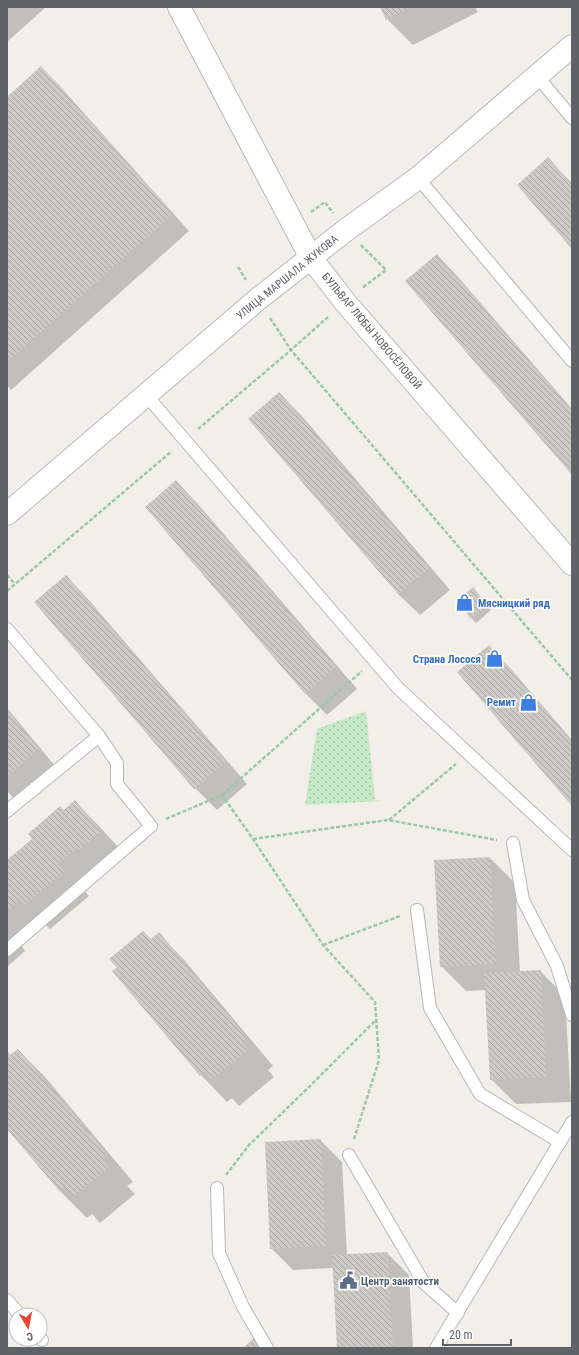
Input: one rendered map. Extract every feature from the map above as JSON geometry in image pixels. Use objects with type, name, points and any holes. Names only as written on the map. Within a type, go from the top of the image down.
[{"type":"street","name":"БУЛЬВАР ЛЮБЫ НОВОСЁЛОВОЙ","points":[[179,7],[311,258],[345,302],[572,564]]},
{"type":"street","name":"УЛИЦА МАРШАЛА ЖУКОВА","points":[[7,514],[258,299],[346,230],[418,178],[572,46]]},
{"type":"lane","points":[[536,76],[572,118]]},
{"type":"lane","points":[[418,178],[572,361]]},
{"type":"lane","points":[[146,395],[398,688],[572,850]]},
{"type":"lane","points":[[7,629],[99,736],[117,763],[117,784],[151,826],[7,950]]},
{"type":"lane","points":[[7,811],[99,736]]},
{"type":"lane","points":[[513,843],[523,900],[557,966],[572,1016]]},
{"type":"lane","points":[[417,910],[430,1008],[480,1094],[560,1142]]},
{"type":"lane","points":[[436,1348],[572,1122]]},
{"type":"lane","points":[[349,1155],[424,1283],[458,1313]]},
{"type":"lane","points":[[217,1188],[219,1253],[243,1308],[267,1348]]},
{"type":"path","points":[[7,591],[291,350],[345,302],[386,270],[346,230],[326,202]]},
{"type":"path","points":[[238,267],[291,350],[572,680]]},
{"type":"path","points":[[7,575],[15,584]]},
{"type":"path","points":[[151,826],[222,795],[374,661]]},
{"type":"path","points":[[388,820],[468,754]]},
{"type":"path","points":[[222,795],[323,944],[375,1002],[378,1060],[349,1155]]},
{"type":"path","points":[[253,839],[388,820],[513,843]]},
{"type":"path","points":[[323,944],[417,910]]},
{"type":"path","points":[[217,1188],[248,1145],[376,1020]]},
{"type":"green space","points":[[366,711],[375,800],[381,801],[305,805],[317,729]]},
{"type":"building","points":[[380,7],[411,7],[386,20]]},
{"type":"building","points":[[41,66],[173,214],[7,362],[7,97]]},
{"type":"building","points":[[548,157],[572,185],[572,249],[517,185]]},
{"type":"building","points":[[437,254],[572,411],[572,475],[405,281]]},
{"type":"building","points":[[279,392],[429,568],[398,594],[248,419]]},
{"type":"building","points":[[176,480],[336,667],[305,694],[145,507]]},
{"type":"building","points":[[66,575],[226,762],[194,789],[34,602]]},
{"type":"building","points":[[473,587],[488,605],[471,619],[456,601]]},
{"type":"building","points":[[489,645],[572,742],[572,806],[457,672]]},
{"type":"building","points":[[7,710],[39,749],[7,776]]},
{"type":"building","points":[[75,800],[101,831],[79,850],[77,848],[58,864],[65,871],[25,905],[20,900],[7,911],[7,860],[32,839],[28,834],[60,806],[64,810]]},
{"type":"building","points":[[490,857],[496,964],[440,967],[434,860]]},
{"type":"building","points":[[143,931],[151,939],[159,932],[247,1038],[242,1043],[248,1050],[212,1080],[205,1072],[200,1076],[112,971],[117,968],[109,959]]},
{"type":"building","points":[[541,970],[546,1077],[490,1080],[484,973]]},
{"type":"building","points":[[18,1049],[107,1154],[101,1159],[109,1167],[73,1197],[65,1188],[60,1192],[7,1129],[7,1051],[10,1055]]},
{"type":"building","points":[[321,1139],[326,1246],[270,1249],[265,1142]]},
{"type":"building","points":[[388,1252],[393,1348],[337,1348],[332,1255]]},
{"type":"building","points":[[254,1338],[261,1348],[243,1348]]},
{"type":"place","name":"Мясницкий ряд","points":[[465,603]]},
{"type":"place","name":"Страна Лосося","points":[[494,659]]},
{"type":"place","name":"Ремит","points":[[529,702]]},
{"type":"place","name":"Центр занятости","points":[[348,1281]]}]
